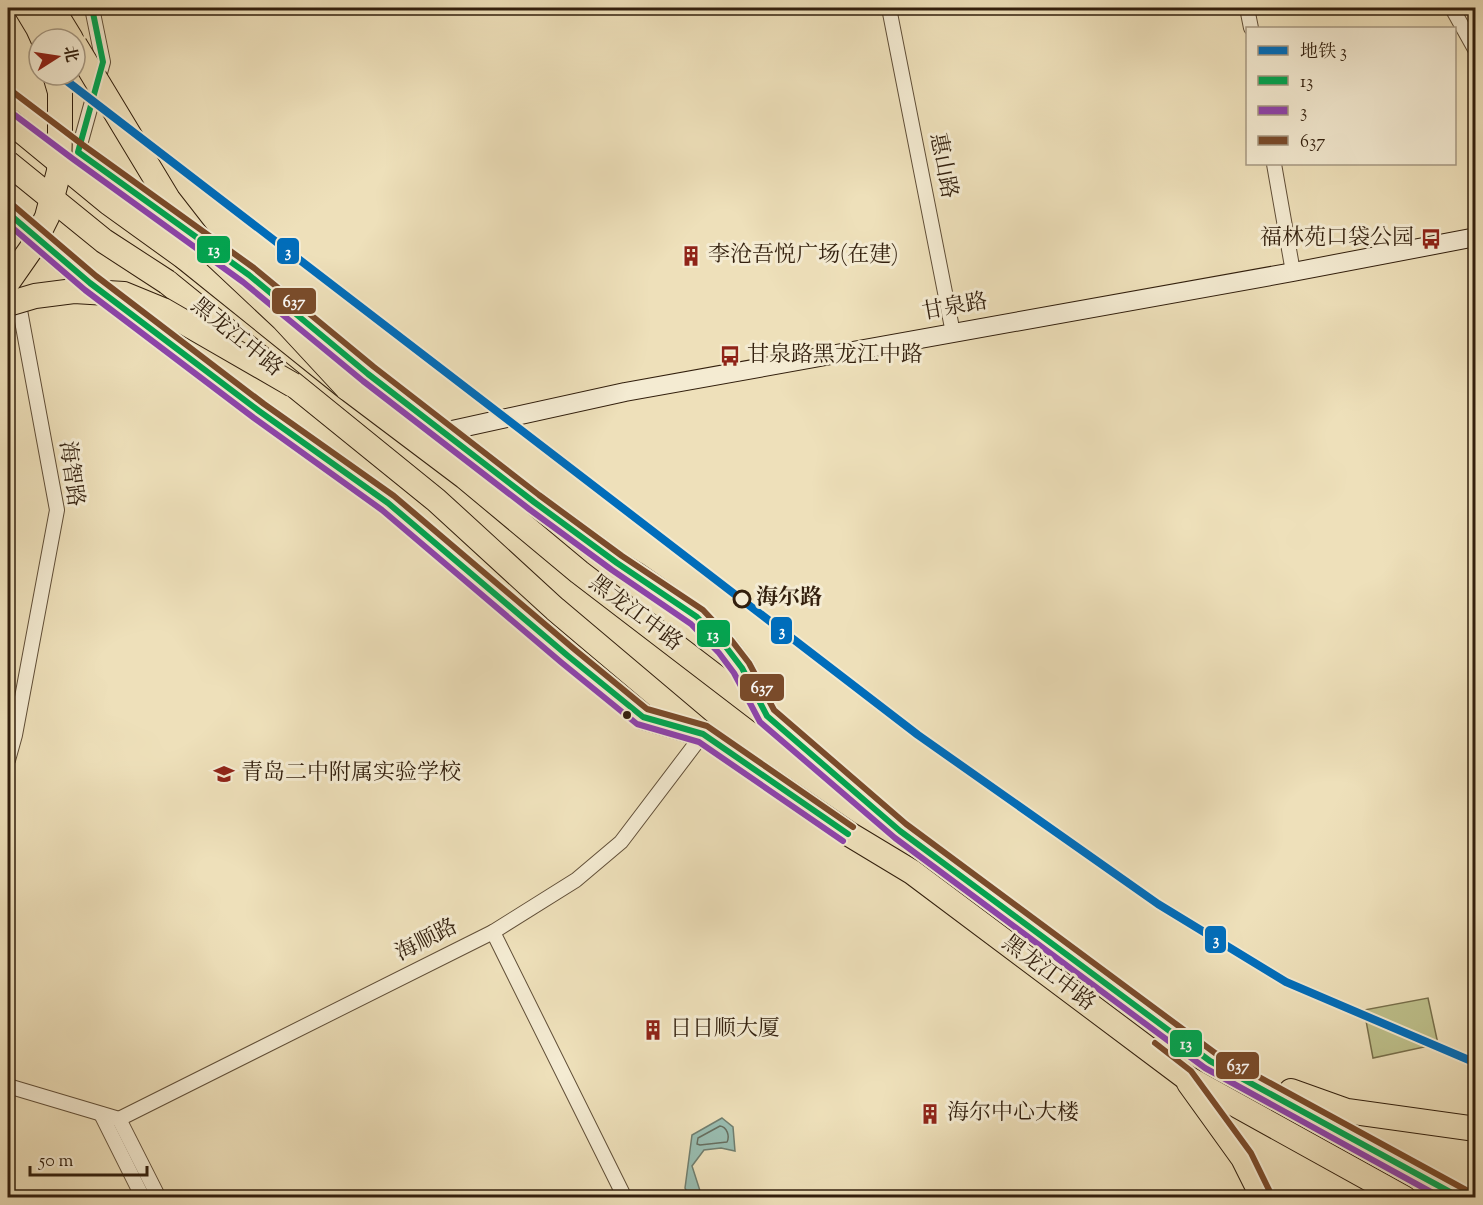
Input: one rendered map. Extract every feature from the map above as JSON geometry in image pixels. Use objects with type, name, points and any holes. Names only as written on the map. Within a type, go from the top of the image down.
[{"type":"highway","points":[[26,8],[37,27]]},
{"type":"highway","points":[[52,8],[64,27]]},
{"type":"highway","points":[[87,65],[168,199],[203,244],[283,319],[347,388]]},
{"type":"highway","points":[[8,282],[31,249],[46,217],[59,171],[59,87]]},
{"type":"highway","points":[[8,99],[249,275],[368,374],[534,502],[617,563],[697,617],[726,647],[742,669],[767,716]]},
{"type":"highway","name":"黑龙江中路","points":[[8,120],[109,203],[193,264],[347,388],[465,477],[579,572],[767,716],[900,831],[1210,1061],[1462,1197]]},
{"type":"highway","name":"黑龙江中路","points":[[8,163],[104,241],[167,282],[436,500],[555,609],[703,734],[849,834],[912,872],[1184,1076],[1404,1197]]},
{"type":"highway","name":"黑龙江中路","points":[[8,213],[90,283],[259,411],[388,503],[643,717],[703,734]]},
{"type":"highway","points":[[13,305],[35,296],[74,291],[124,294],[164,310],[293,385]]},
{"type":"highway","points":[[1210,1061],[1347,1111],[1476,1129]]},
{"type":"highway","points":[[1184,1076],[1243,1158],[1263,1197]]},
{"type":"street","points":[[26,229],[78,152],[103,62],[92,8]]},
{"type":"street","name":"惠山路","points":[[889,8],[953,333]]},
{"type":"street","points":[[1247,8],[1251,27]]},
{"type":"street","points":[[1452,8],[1476,51]]},
{"type":"street","points":[[1274,165],[1293,272]]},
{"type":"street","name":"海智路","points":[[8,760],[15,735],[57,510],[13,305],[26,229]]},
{"type":"street","name":"甘泉路","points":[[443,432],[625,392],[1476,237]]},
{"type":"street","points":[[8,297],[13,305]]},
{"type":"street","name":"海顺路","points":[[119,1119],[493,932],[576,880],[621,842],[703,734]]},
{"type":"street","points":[[493,932],[626,1197]]},
{"type":"street","points":[[8,1086],[119,1119],[159,1197]]},
{"type":"street","points":[[101,1114],[143,1197]]},
{"type":"green space","points":[[1428,998],[1438,1044],[1373,1058],[1364,1010]]},
{"type":"water","points":[[722,1118],[733,1127],[735,1151],[721,1148],[704,1150],[692,1166],[702,1197],[690,1197],[685,1188],[692,1135]]},
{"type":"metro line","name":"3","points":[[75,87],[918,735],[1158,904],[1286,982],[1476,1063]]},
{"type":"transit line","name":"13","points":[[92,8],[103,62],[78,152],[249,275],[368,374],[534,502],[617,563],[697,617],[726,647],[742,668],[767,716],[900,831],[1210,1061],[1461,1198]]},
{"type":"transit line","name":"637","points":[[13,92],[254,268],[374,367],[539,495],[622,556],[703,610],[749,663],[774,710],[906,824],[1215,1053],[1466,1190]]},
{"type":"transit line","name":"3","points":[[8,110],[243,282],[363,381],[529,509],[691,624],[719,653],[734,673],[760,722],[895,838],[1205,1068],[1442,1198]]},
{"type":"transit line","name":"637","points":[[14,206],[96,276],[264,404],[394,496],[647,709],[707,726],[853,827]]},
{"type":"transit line","name":"13","points":[[8,213],[90,283],[259,411],[388,503],[643,717],[703,734],[848,834]]},
{"type":"transit line","name":"3","points":[[8,224],[85,290],[254,418],[382,510],[637,724],[699,742],[843,841]]},
{"type":"transit line","name":"637","points":[[1155,1043],[1191,1071],[1251,1153],[1271,1194]]},
{"type":"place","name":"福林苑口袋公园","points":[[1431,239]]},
{"type":"place","name":"李沧吾悦广场(在建)","points":[[691,256]]},
{"type":"place","name":"甘泉路黑龙江中路","points":[[730,356]]},
{"type":"place","name":"海尔路","points":[[742,599]]},
{"type":"place","name":"青岛二中附属实验学校","points":[[224,774]]},
{"type":"place","name":"日日顺大厦","points":[[653,1030]]},
{"type":"place","name":"海尔中心大楼","points":[[930,1114]]}]
